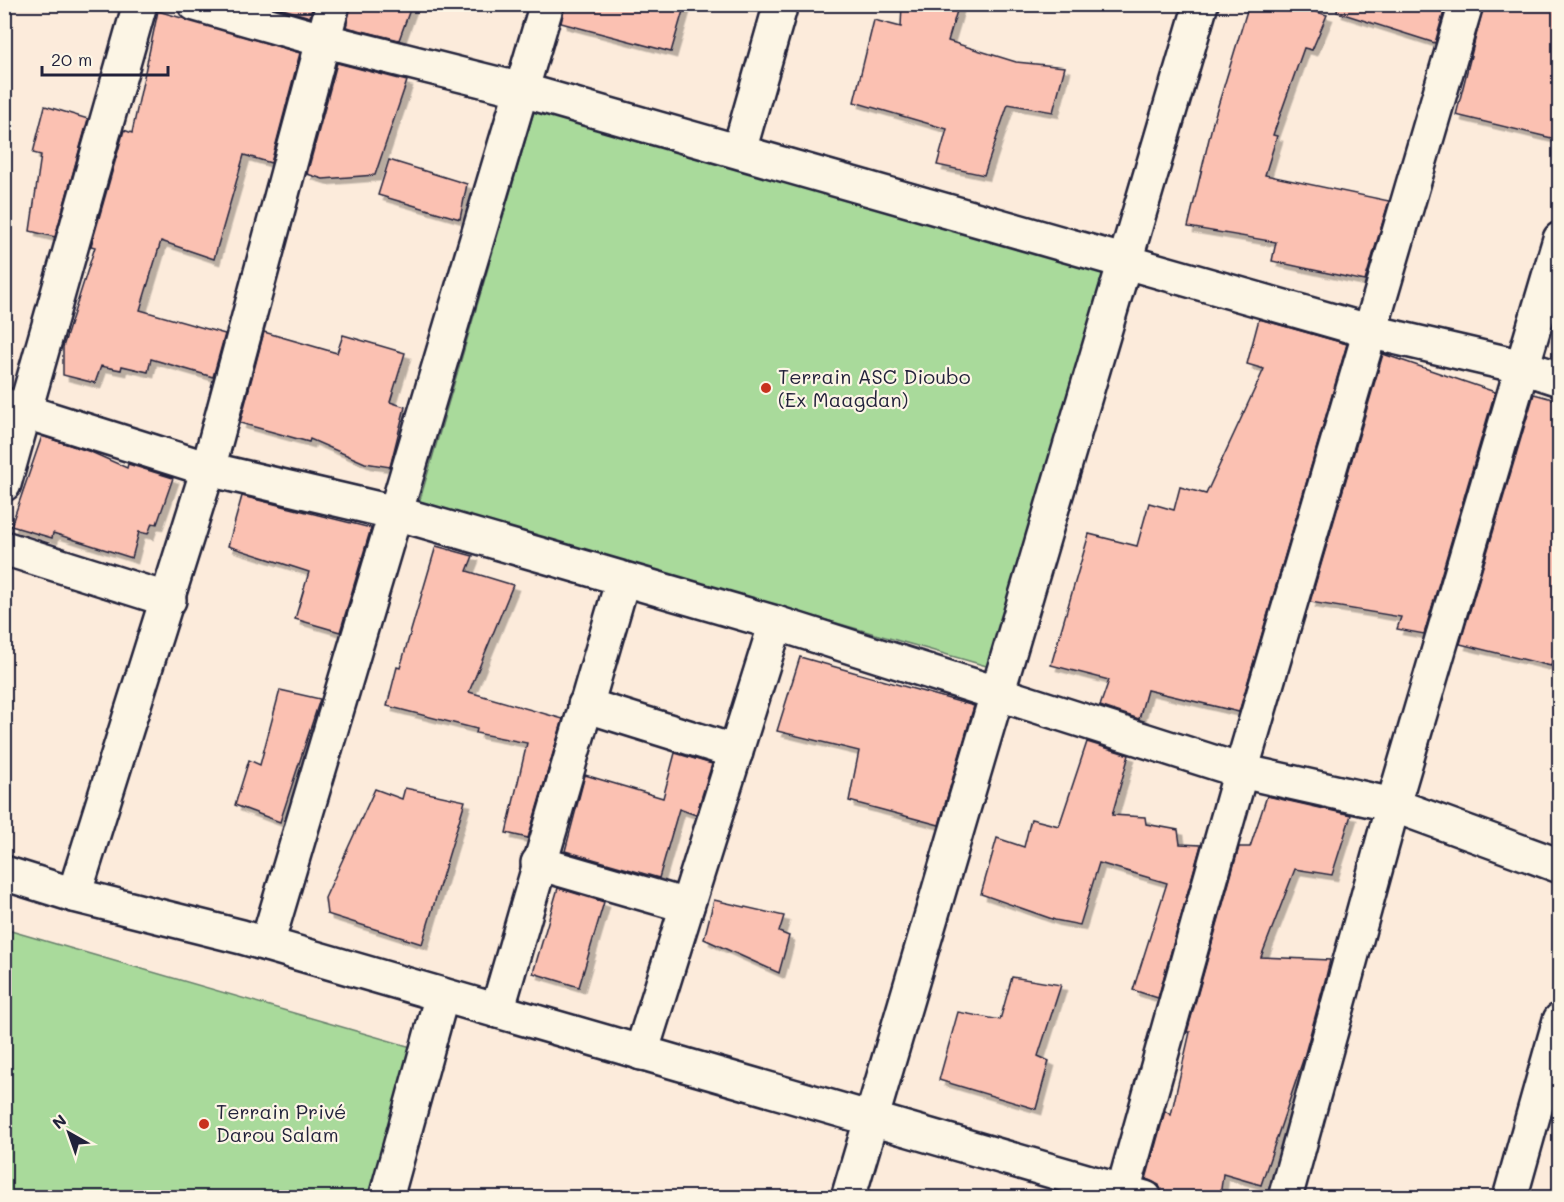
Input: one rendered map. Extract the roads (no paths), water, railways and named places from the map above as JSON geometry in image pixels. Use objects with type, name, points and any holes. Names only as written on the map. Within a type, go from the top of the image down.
[{"type":"street","points":[[4,484],[15,408],[140,4]]},
{"type":"street","points":[[195,4],[322,40],[522,90],[1372,332],[1523,367],[1560,379]]},
{"type":"street","points":[[74,895],[169,600],[208,469],[333,4]]},
{"type":"street","points":[[267,944],[547,4]]},
{"type":"street","points":[[739,151],[781,4]]},
{"type":"street","points":[[848,1197],[1201,4]]},
{"type":"street","points":[[4,873],[74,895],[267,944],[1129,1196],[1241,771],[1372,332],[1466,4]]},
{"type":"street","points":[[1285,1197],[1394,806],[1560,239]]},
{"type":"street","points":[[15,408],[208,469],[396,513],[776,623],[1241,771],[1394,806],[1560,866]]},
{"type":"street","points":[[4,548],[169,600]]},
{"type":"street","points":[[497,1011],[538,863],[623,579]]},
{"type":"street","points":[[641,1053],[776,623]]},
{"type":"street","points":[[585,705],[736,752]]},
{"type":"street","points":[[538,863],[687,906]]},
{"type":"street","points":[[386,1197],[442,995]]},
{"type":"street","points":[[1510,1197],[1560,1020]]},
{"type":"place","name":"Terrain ASC Dioubo (Ex Maagdan)","points":[[766,388]]},
{"type":"place","name":"Terrain Privé Darou Salam","points":[[204,1124]]}]
